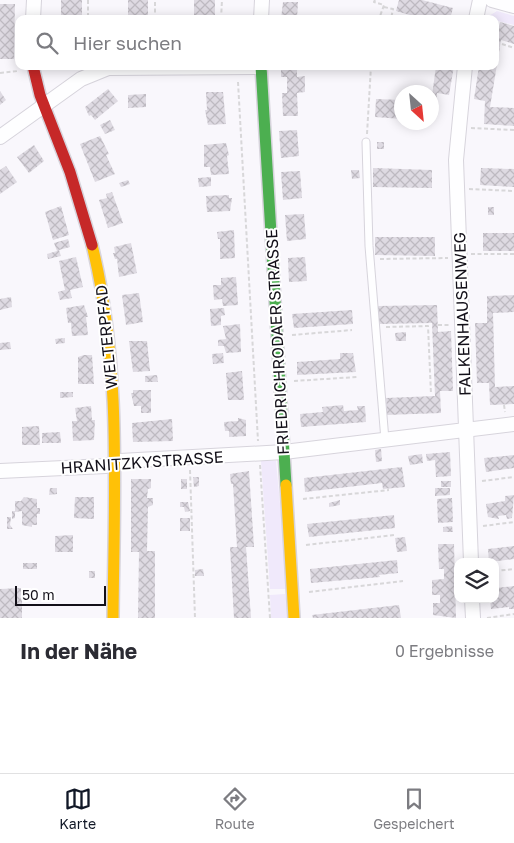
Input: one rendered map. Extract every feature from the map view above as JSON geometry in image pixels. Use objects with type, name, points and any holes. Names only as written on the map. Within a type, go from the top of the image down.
[{"type":"street","points":[[33,15],[34,0]]},
{"type":"street","points":[[261,15],[262,0]]},
{"type":"street","points":[[477,15],[480,0]]},
{"type":"street","points":[[492,0],[514,6]]},
{"type":"street","name":"WELTERPFAD","points":[[30,70],[45,104],[80,201],[101,287],[112,371],[113,618]]},
{"type":"street","points":[[0,137],[81,79],[103,70]]},
{"type":"street","name":"FRIEDRICHRODAER STRASSE","points":[[261,70],[294,618]]},
{"type":"street","name":"FALKENHAUSENWEG","points":[[465,70],[456,160],[471,558]]},
{"type":"street","name":"HRANITZKYSTRASSE","points":[[0,471],[112,464],[120,461],[284,452],[514,424]]},
{"type":"street","points":[[472,603],[473,618]]},
{"type":"lane","points":[[366,142],[370,259],[385,440]]},
{"type":"path","points":[[88,0],[88,15]]},
{"type":"path","points":[[155,0],[155,15]]},
{"type":"path","points":[[222,0],[222,15]]},
{"type":"path","points":[[375,0],[374,2],[384,4],[380,15]]},
{"type":"path","points":[[383,7],[393,9],[392,15]]},
{"type":"path","points":[[502,44],[514,48]]},
{"type":"path","points":[[0,72],[20,70]]},
{"type":"path","points":[[366,142],[371,70]]},
{"type":"path","points":[[238,82],[259,446]]},
{"type":"path","points":[[467,128],[514,130]]},
{"type":"path","points":[[466,189],[514,192]]},
{"type":"path","points":[[466,254],[514,254]]},
{"type":"path","points":[[370,259],[454,258]]},
{"type":"path","points":[[438,325],[457,325]]},
{"type":"path","points":[[428,326],[431,394]]},
{"type":"path","points":[[381,328],[432,326]]},
{"type":"path","points":[[284,336],[352,330]]},
{"type":"path","points":[[286,382],[357,377]]},
{"type":"path","points":[[260,460],[270,618]]},
{"type":"path","points":[[189,464],[195,618]]},
{"type":"path","points":[[474,482],[514,477]]},
{"type":"path","points":[[303,500],[390,490]]},
{"type":"path","points":[[478,526],[514,522]]},
{"type":"path","points":[[306,545],[395,535]]},
{"type":"path","points":[[499,571],[514,569]]},
{"type":"path","points":[[309,592],[403,581]]},
{"type":"path","points":[[486,618],[514,614]]},
{"type":"shaded area","points":[[497,11],[514,16],[514,25],[499,21],[499,15],[490,15]]},
{"type":"shaded area","points":[[261,461],[276,461],[288,589],[270,589]]},
{"type":"shaded area","points":[[285,594],[290,618],[271,618],[270,595]]},
{"type":"building","points":[[61,0],[82,0],[82,15],[61,15]]},
{"type":"building","points":[[128,0],[148,0],[148,15],[128,15]]},
{"type":"building","points":[[194,0],[215,0],[215,15],[194,15]]},
{"type":"building","points":[[399,0],[422,0],[453,8],[451,15],[410,15],[396,11]]},
{"type":"building","points":[[283,2],[298,2],[297,15],[281,15]]},
{"type":"building","points":[[0,4],[15,4],[14,59],[0,59]]},
{"type":"building","points":[[500,22],[514,26],[514,44],[501,40],[499,52]]},
{"type":"building","points":[[281,70],[297,70],[297,77],[305,76],[305,92],[297,93],[298,116],[283,116],[282,93],[287,93],[287,77],[281,77]]},
{"type":"building","points":[[435,70],[453,70],[449,95],[439,93],[439,85],[433,85]]},
{"type":"building","points":[[478,70],[496,70],[490,107],[514,108],[514,126],[484,124],[485,101],[474,99]]},
{"type":"building","points":[[108,89],[118,101],[95,120],[91,115],[89,116],[85,107]]},
{"type":"building","points":[[0,91],[6,100],[0,105]]},
{"type":"building","points":[[206,92],[223,92],[226,124],[208,125],[205,110],[207,110]]},
{"type":"building","points":[[146,94],[146,107],[128,108],[128,95]]},
{"type":"building","points":[[376,99],[394,100],[394,118],[375,117]]},
{"type":"building","points":[[110,120],[115,130],[105,134],[100,125]]},
{"type":"building","points":[[297,130],[299,156],[281,158],[279,131]]},
{"type":"building","points":[[100,136],[109,154],[106,155],[115,174],[95,182],[80,144]]},
{"type":"building","points":[[377,142],[384,142],[384,149],[377,149]]},
{"type":"building","points":[[226,143],[229,155],[227,156],[229,174],[211,175],[210,167],[204,167],[204,145]]},
{"type":"building","points":[[34,145],[44,161],[29,173],[17,157]]},
{"type":"building","points":[[6,166],[17,182],[0,194],[0,170]]},
{"type":"building","points":[[373,168],[432,170],[432,188],[373,187]]},
{"type":"building","points":[[481,168],[514,169],[514,187],[480,185]]},
{"type":"building","points":[[351,170],[359,170],[360,178],[352,179]]},
{"type":"building","points":[[300,171],[302,198],[283,200],[281,172]]},
{"type":"building","points":[[211,177],[211,186],[199,187],[198,178]]},
{"type":"building","points":[[128,180],[130,184],[121,187],[119,183]]},
{"type":"building","points":[[112,192],[123,223],[108,228],[99,200],[107,198],[106,194]]},
{"type":"building","points":[[229,195],[229,198],[232,198],[230,211],[207,212],[206,196]]},
{"type":"building","points":[[61,206],[69,235],[53,240],[45,212]]},
{"type":"building","points":[[488,207],[494,207],[494,215],[488,215]]},
{"type":"building","points":[[304,214],[306,239],[287,241],[285,215]]},
{"type":"building","points":[[234,230],[235,258],[220,259],[220,239],[218,239],[217,232]]},
{"type":"building","points":[[483,233],[514,233],[514,251],[483,251]]},
{"type":"building","points":[[375,237],[435,237],[435,256],[375,255]]},
{"type":"building","points":[[68,239],[70,247],[59,250],[61,256],[48,259],[47,254],[57,251],[54,243]]},
{"type":"building","points":[[131,243],[137,273],[119,277],[117,259],[115,259],[113,253],[115,253],[114,247]]},
{"type":"building","points":[[76,257],[83,287],[70,290],[72,298],[60,300],[58,292],[65,290],[59,261]]},
{"type":"building","points":[[305,257],[307,281],[289,282],[288,258]]},
{"type":"building","points":[[236,277],[238,305],[223,306],[222,299],[214,300],[213,285],[221,285],[221,278]]},
{"type":"building","points":[[139,293],[143,322],[126,325],[122,295]]},
{"type":"building","points":[[514,295],[514,312],[493,313],[495,387],[514,386],[514,404],[490,405],[489,383],[477,383],[475,323],[487,323],[487,296]]},
{"type":"building","points":[[11,297],[12,307],[0,310],[0,299]]},
{"type":"building","points":[[84,305],[88,317],[86,317],[88,335],[72,336],[71,323],[68,323],[66,308]]},
{"type":"building","points":[[437,305],[438,332],[451,331],[453,391],[440,391],[441,413],[387,415],[386,398],[435,396],[432,323],[378,324],[378,306]]},
{"type":"building","points":[[224,308],[225,315],[221,316],[221,325],[211,326],[210,309]]},
{"type":"building","points":[[352,310],[353,324],[294,328],[292,314]]},
{"type":"building","points":[[240,324],[241,352],[226,353],[224,346],[218,346],[218,340],[226,339],[223,326]]},
{"type":"building","points":[[406,332],[406,341],[396,341],[395,333]]},
{"type":"building","points":[[65,338],[65,343],[56,344],[55,339]]},
{"type":"building","points":[[129,341],[147,341],[150,371],[133,372]]},
{"type":"building","points":[[10,342],[11,349],[0,350],[0,343]]},
{"type":"building","points":[[223,353],[224,363],[213,364],[212,354]]},
{"type":"building","points":[[340,353],[353,353],[356,372],[297,375],[297,362],[340,359]]},
{"type":"building","points":[[92,355],[94,384],[78,384],[78,357]]},
{"type":"building","points":[[242,371],[244,400],[228,400],[226,373]]},
{"type":"building","points":[[157,375],[158,382],[145,382],[145,376]]},
{"type":"building","points":[[133,390],[151,390],[151,413],[141,413],[141,406],[134,406],[131,393],[133,393]]},
{"type":"building","points":[[60,392],[73,392],[73,397],[60,398]]},
{"type":"building","points":[[343,405],[344,411],[358,410],[357,406],[365,406],[366,422],[301,427],[300,414],[323,412],[322,407]]},
{"type":"building","points":[[91,406],[92,420],[95,420],[94,440],[73,441],[72,421],[77,421],[75,408]]},
{"type":"building","points":[[238,418],[246,420],[246,436],[229,437],[229,431],[225,431],[224,422],[238,421]]},
{"type":"building","points":[[172,419],[173,441],[133,442],[132,423]]},
{"type":"building","points":[[39,426],[40,445],[22,445],[22,427]]},
{"type":"building","points":[[60,432],[61,443],[42,443],[42,433]]},
{"type":"building","points":[[381,449],[382,461],[376,462],[375,450]]},
{"type":"building","points":[[450,452],[451,476],[436,477],[435,460],[427,461],[426,454]]},
{"type":"building","points":[[422,454],[423,463],[410,465],[408,456]]},
{"type":"building","points":[[514,455],[514,468],[486,472],[484,458]]},
{"type":"building","points":[[402,467],[405,487],[383,489],[382,483],[305,492],[304,478]]},
{"type":"building","points":[[249,471],[254,547],[246,547],[251,618],[234,618],[230,547],[237,547],[233,484],[231,484],[230,474]]},
{"type":"building","points":[[193,477],[199,477],[199,486],[194,487]]},
{"type":"building","points":[[131,479],[151,479],[151,488],[148,489],[147,498],[153,498],[153,505],[148,507],[147,551],[155,551],[155,618],[138,618],[139,552],[131,552]]},
{"type":"building","points":[[181,479],[187,479],[187,489],[181,489]]},
{"type":"building","points":[[441,481],[451,481],[451,487],[441,487]]},
{"type":"building","points":[[50,488],[57,488],[57,494],[49,495]]},
{"type":"building","points":[[435,488],[450,488],[450,495],[435,496]]},
{"type":"building","points":[[514,495],[512,518],[507,519],[506,515],[498,516],[499,519],[488,517],[486,504],[505,501],[505,496]]},
{"type":"building","points":[[24,497],[37,499],[37,508],[40,508],[40,514],[37,514],[37,525],[32,525],[32,527],[22,525],[22,511],[15,512],[15,518],[12,519],[12,511],[15,511],[15,501],[21,501]]},
{"type":"building","points":[[75,497],[94,497],[94,519],[74,518]]},
{"type":"building","points":[[452,498],[453,522],[438,523],[437,499]]},
{"type":"building","points":[[340,500],[340,505],[329,507],[329,503]]},
{"type":"building","points":[[180,502],[188,502],[190,511],[185,512],[184,507],[180,507]]},
{"type":"building","points":[[394,515],[395,528],[309,537],[307,524]]},
{"type":"building","points":[[7,517],[11,517],[10,525],[13,529],[7,529]]},
{"type":"building","points":[[180,518],[190,518],[190,531],[180,531]]},
{"type":"building","points":[[452,526],[453,532],[443,532],[443,527]]},
{"type":"building","points":[[73,535],[73,552],[55,552],[55,536]]},
{"type":"building","points":[[405,537],[407,551],[397,552],[395,538]]},
{"type":"building","points":[[438,544],[454,544],[454,603],[456,603],[456,618],[433,615],[433,603],[440,603],[440,595],[432,595],[432,580],[444,579],[444,569],[439,569]]},
{"type":"building","points":[[514,546],[514,559],[499,561],[499,558],[489,558],[488,549]]},
{"type":"building","points":[[397,560],[398,573],[379,575],[380,577],[311,583],[310,569]]},
{"type":"building","points":[[23,563],[37,563],[37,569],[23,569]]},
{"type":"building","points":[[203,569],[204,576],[195,576],[195,570]]},
{"type":"building","points":[[89,571],[95,571],[95,578],[89,578]]},
{"type":"building","points":[[514,586],[514,609],[509,609],[509,607],[491,609],[490,603],[499,603],[499,588]]},
{"type":"building","points":[[22,588],[22,618],[0,618],[0,589]]},
{"type":"building","points":[[399,605],[401,618],[313,618],[312,615]]},
{"type":"traffic: fast","points":[[261,70],[286,485]]},
{"type":"traffic: slow","points":[[92,245],[102,291],[112,383],[115,477],[113,618]]},
{"type":"traffic: slow","points":[[286,485],[294,618]]},
{"type":"traffic: jam","points":[[34,70],[40,95],[70,172],[92,245]]}]
